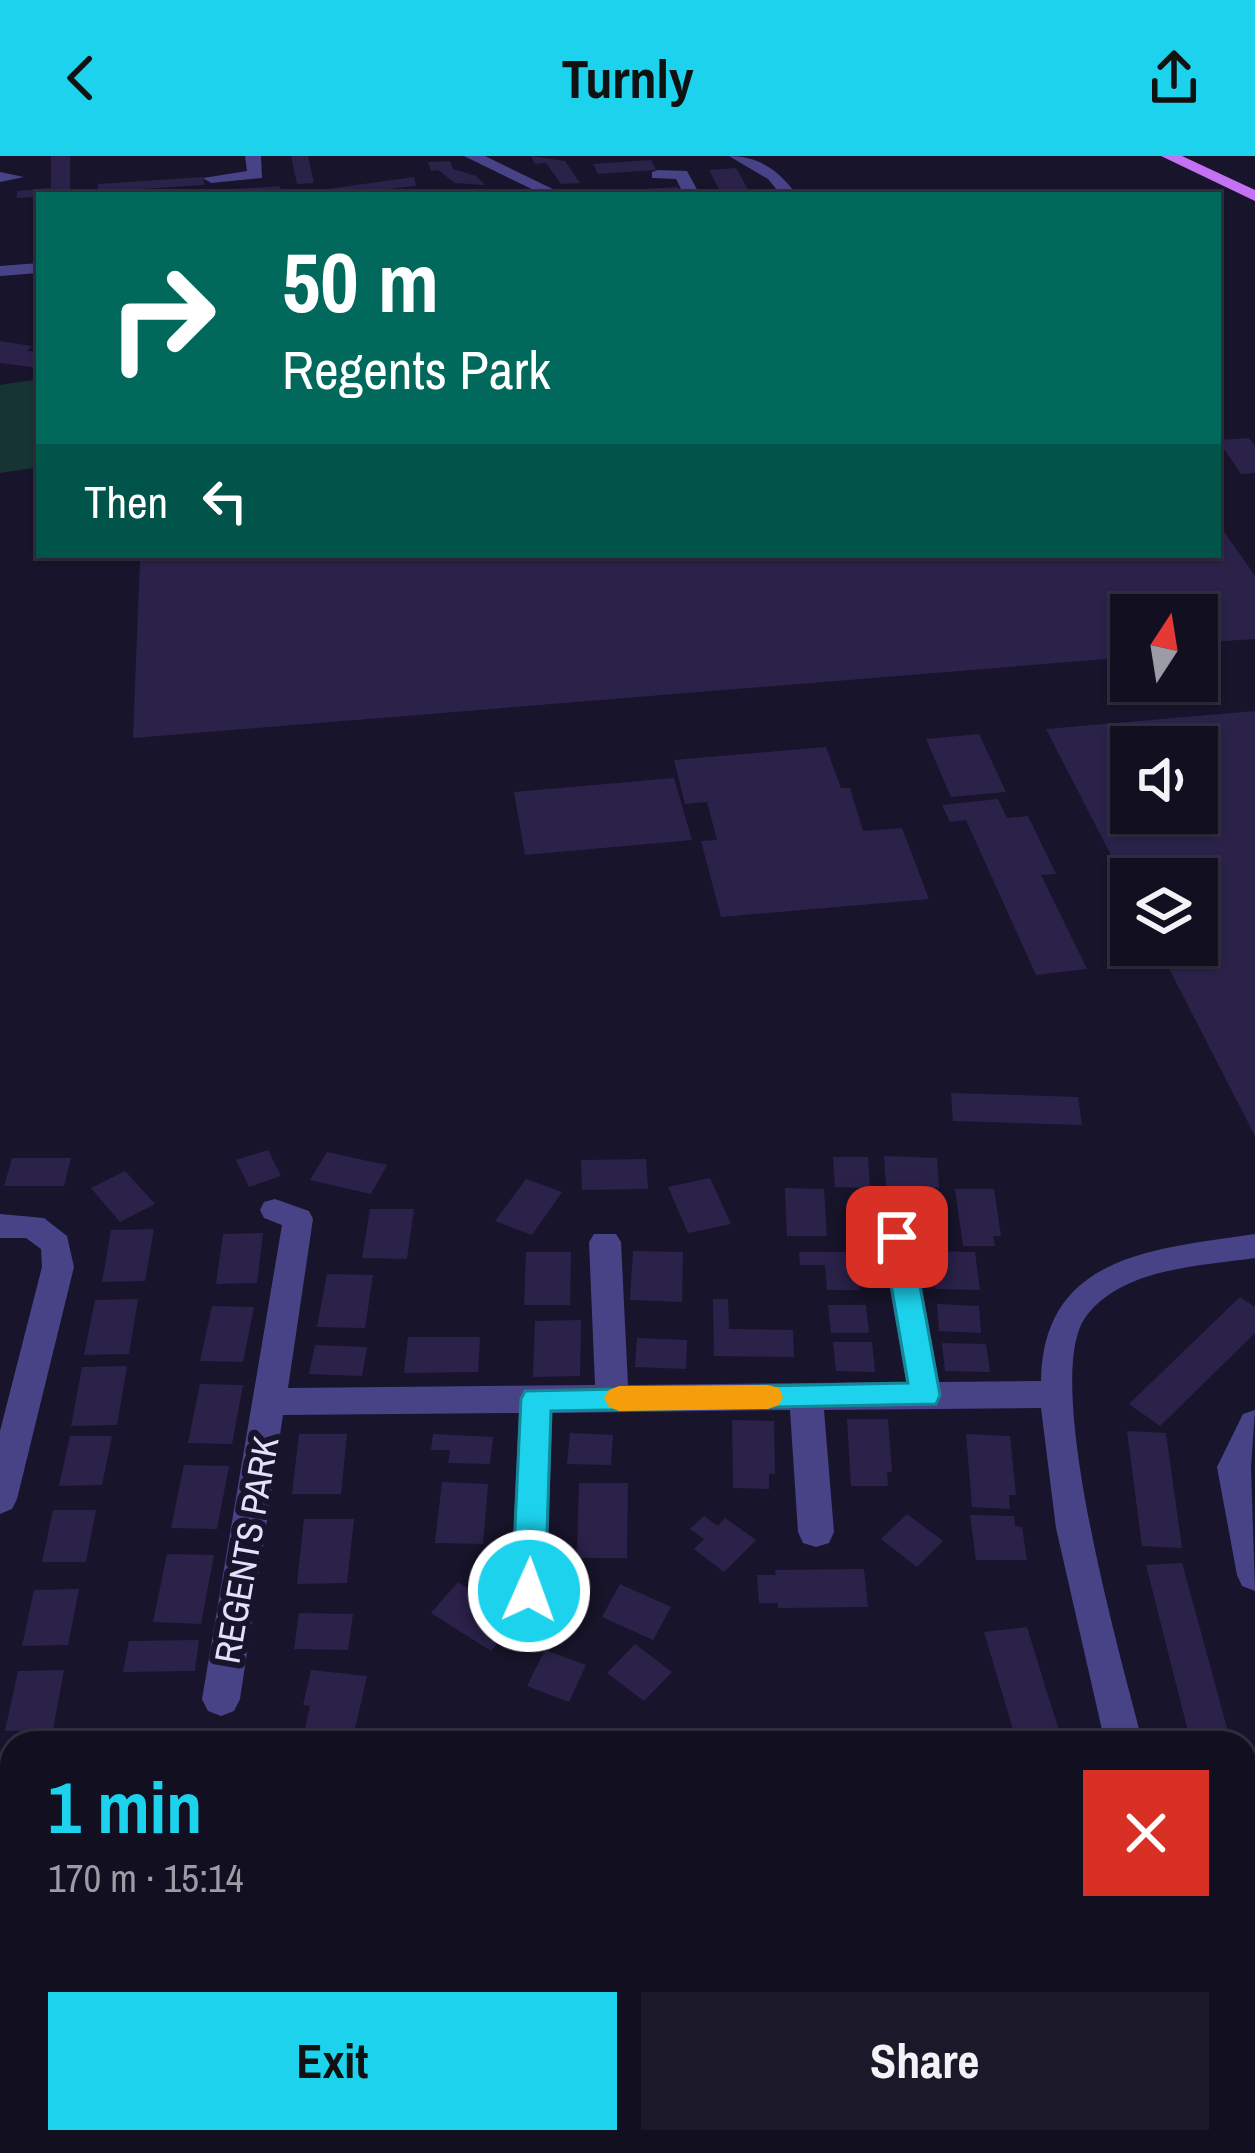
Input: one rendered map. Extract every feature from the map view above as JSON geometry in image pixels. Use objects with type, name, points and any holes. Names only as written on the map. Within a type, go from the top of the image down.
[{"type":"main road","points":[[1169,156],[1255,196]]},
{"type":"street","points":[[211,178],[256,175],[253,156]]},
{"type":"street","points":[[472,156],[550,192]]},
{"type":"street","points":[[737,156],[774,176],[787,192]]},
{"type":"street","points":[[658,175],[680,174],[690,192]]},
{"type":"street","points":[[508,192],[531,184]]},
{"type":"street","points":[[0,271],[32,263]]},
{"type":"street","name":"REGENTS PARK","points":[[221,1699],[298,1219],[275,1210]]},
{"type":"street","points":[[0,1226],[33,1226],[56,1244],[58,1267],[8,1420],[0,1499]]},
{"type":"street","points":[[897,1237],[925,1395]]},
{"type":"street","points":[[605,1242],[612,1399]]},
{"type":"street","points":[[1121,1731],[1077,1544],[1057,1394],[1066,1319],[1100,1283],[1193,1256],[1255,1246]]},
{"type":"street","name":"REGENTS PARK","points":[[271,1402],[1057,1394]]},
{"type":"street","points":[[806,1396],[815,1532]]},
{"type":"street","points":[[529,1591],[536,1399]]},
{"type":"street","points":[[1255,1424],[1234,1467],[1255,1575]]},
{"type":"green space","points":[[36,379],[36,467],[0,473],[0,385]]},
{"type":"building","points":[[51,156],[70,156],[70,192],[36,192],[36,197],[17,198],[17,191],[51,188]]},
{"type":"building","points":[[291,156],[308,156],[314,183],[297,184]]},
{"type":"building","points":[[531,156],[565,161],[580,183],[561,184],[546,163],[535,164]]},
{"type":"building","points":[[651,160],[656,170],[598,174],[593,164]]},
{"type":"building","points":[[450,161],[453,169],[476,176],[485,185],[455,183],[438,170],[431,171],[428,162]]},
{"type":"building","points":[[736,168],[749,191],[720,192],[709,170]]},
{"type":"building","points":[[203,177],[204,185],[98,192],[98,184]]},
{"type":"building","points":[[414,177],[416,186],[357,192],[327,189]]},
{"type":"building","points":[[280,186],[282,192],[206,192]]},
{"type":"building","points":[[678,187],[680,192],[629,192]]},
{"type":"building","points":[[0,341],[32,346],[27,351],[36,352],[36,368],[0,363]]},
{"type":"building","points":[[1249,438],[1255,446],[1255,473],[1241,474],[1221,440]]},
{"type":"building","points":[[1221,527],[1255,576],[1255,639],[1218,641],[1218,594],[1110,594],[1110,659],[133,738],[140,561],[1221,558]]},
{"type":"building","points":[[1255,711],[1255,1136],[1168,966],[1218,966],[1218,858],[1112,858],[1046,729]]},
{"type":"building","points":[[979,734],[1006,792],[951,797],[926,739]]},
{"type":"building","points":[[826,747],[841,788],[850,788],[863,831],[902,828],[929,899],[721,917],[701,841],[717,840],[707,802],[685,804],[674,760]]},
{"type":"building","points":[[674,778],[692,840],[525,855],[514,792]]},
{"type":"building","points":[[998,799],[1007,818],[1028,816],[1056,874],[1041,875],[1087,969],[1036,975],[966,820],[950,822],[942,805]]},
{"type":"building","points":[[951,1093],[1078,1097],[1082,1125],[953,1121]]},
{"type":"building","points":[[268,1150],[281,1176],[249,1187],[236,1160]]},
{"type":"building","points":[[327,1152],[387,1165],[371,1194],[310,1180]]},
{"type":"building","points":[[884,1156],[937,1158],[939,1188],[886,1186]]},
{"type":"building","points":[[833,1157],[868,1157],[870,1188],[835,1187]]},
{"type":"building","points":[[12,1158],[71,1158],[64,1186],[4,1186]]},
{"type":"building","points":[[646,1159],[648,1189],[582,1190],[581,1160]]},
{"type":"building","points":[[125,1171],[155,1204],[120,1222],[91,1188]]},
{"type":"building","points":[[710,1178],[731,1224],[688,1233],[668,1187]]},
{"type":"building","points":[[526,1179],[562,1192],[532,1235],[495,1221]]},
{"type":"building","points":[[785,1188],[824,1189],[827,1236],[787,1236]]},
{"type":"building","points":[[955,1189],[994,1189],[1001,1236],[993,1236],[995,1246],[963,1246]]},
{"type":"building","points":[[370,1209],[414,1209],[407,1259],[362,1258]]},
{"type":"building","points":[[154,1229],[145,1281],[102,1282],[111,1230]]},
{"type":"building","points":[[263,1233],[257,1283],[216,1284],[223,1234]]},
{"type":"building","points":[[633,1251],[683,1252],[682,1302],[630,1300]]},
{"type":"building","points":[[930,1251],[975,1252],[980,1290],[935,1289]]},
{"type":"building","points":[[526,1252],[571,1252],[570,1305],[524,1305]]},
{"type":"building","points":[[799,1252],[861,1252],[864,1279],[858,1279],[860,1290],[827,1290],[825,1265],[800,1265]]},
{"type":"building","points":[[327,1274],[373,1275],[365,1328],[317,1327]]},
{"type":"building","points":[[1240,1297],[1255,1307],[1255,1333],[1160,1426],[1129,1404]]},
{"type":"building","points":[[138,1299],[129,1354],[84,1355],[95,1300]]},
{"type":"building","points":[[713,1299],[728,1299],[729,1329],[793,1330],[794,1357],[714,1356]]},
{"type":"building","points":[[937,1304],[979,1306],[981,1333],[939,1331]]},
{"type":"building","points":[[828,1305],[866,1305],[869,1333],[831,1333]]},
{"type":"building","points":[[212,1306],[254,1307],[243,1362],[200,1361]]},
{"type":"building","points":[[581,1320],[580,1376],[533,1377],[535,1321]]},
{"type":"building","points":[[408,1337],[480,1337],[478,1372],[404,1373]]},
{"type":"building","points":[[637,1338],[687,1340],[686,1369],[635,1367]]},
{"type":"building","points":[[833,1342],[872,1342],[875,1372],[836,1371]]},
{"type":"building","points":[[942,1343],[986,1344],[990,1372],[945,1371]]},
{"type":"building","points":[[315,1345],[367,1347],[362,1376],[309,1374]]},
{"type":"building","points":[[127,1366],[117,1425],[71,1426],[82,1367]]},
{"type":"building","points":[[200,1384],[243,1385],[232,1444],[188,1443]]},
{"type":"building","points":[[847,1419],[888,1419],[892,1472],[887,1472],[888,1486],[851,1486]]},
{"type":"building","points":[[732,1420],[774,1421],[775,1474],[769,1474],[769,1489],[733,1488]]},
{"type":"building","points":[[1127,1431],[1166,1433],[1182,1548],[1142,1546]]},
{"type":"building","points":[[570,1433],[613,1435],[611,1465],[567,1464]]},
{"type":"building","points":[[299,1434],[347,1434],[341,1494],[292,1494]]},
{"type":"building","points":[[433,1434],[493,1437],[490,1464],[448,1463],[450,1450],[431,1450]]},
{"type":"building","points":[[966,1434],[1010,1436],[1016,1495],[1009,1495],[1010,1509],[972,1507]]},
{"type":"building","points":[[70,1436],[112,1436],[102,1485],[59,1486]]},
{"type":"building","points":[[184,1465],[229,1466],[217,1529],[171,1528]]},
{"type":"building","points":[[442,1482],[488,1484],[483,1544],[435,1543]]},
{"type":"building","points":[[579,1483],[628,1483],[627,1558],[577,1558]]},
{"type":"building","points":[[53,1510],[96,1510],[86,1562],[42,1562]]},
{"type":"building","points":[[907,1514],[943,1541],[917,1567],[881,1539]]},
{"type":"building","points":[[970,1515],[1014,1516],[1015,1526],[1022,1527],[1027,1560],[976,1560]]},
{"type":"building","points":[[704,1516],[718,1526],[725,1518],[756,1540],[724,1572],[694,1549],[704,1539],[690,1529]]},
{"type":"building","points":[[304,1519],[354,1519],[347,1583],[297,1584]]},
{"type":"building","points":[[167,1554],[214,1555],[201,1624],[153,1622]]},
{"type":"building","points":[[1182,1563],[1228,1731],[1188,1731],[1146,1565]]},
{"type":"building","points":[[864,1569],[868,1607],[778,1608],[778,1603],[759,1603],[757,1575],[776,1575],[775,1570]]},
{"type":"building","points":[[458,1582],[518,1619],[491,1651],[431,1613]]},
{"type":"building","points":[[620,1584],[671,1607],[653,1640],[602,1617]]},
{"type":"building","points":[[79,1589],[68,1645],[22,1646],[34,1590]]},
{"type":"building","points":[[299,1613],[353,1614],[348,1650],[294,1649]]},
{"type":"building","points":[[1027,1627],[1059,1731],[1013,1731],[984,1632]]},
{"type":"building","points":[[199,1640],[195,1671],[123,1672],[129,1641]]},
{"type":"building","points":[[635,1644],[672,1672],[644,1701],[607,1673]]},
{"type":"building","points":[[545,1650],[586,1665],[569,1702],[527,1686]]},
{"type":"building","points":[[64,1670],[53,1730],[5,1731],[18,1671]]},
{"type":"building","points":[[311,1670],[367,1676],[354,1731],[305,1728],[310,1706],[303,1705]]},
{"type":"slow traffic","points":[[619,1398],[768,1397]]},
{"type":"route","points":[[529,1591],[536,1399],[925,1395],[897,1237]]}]
